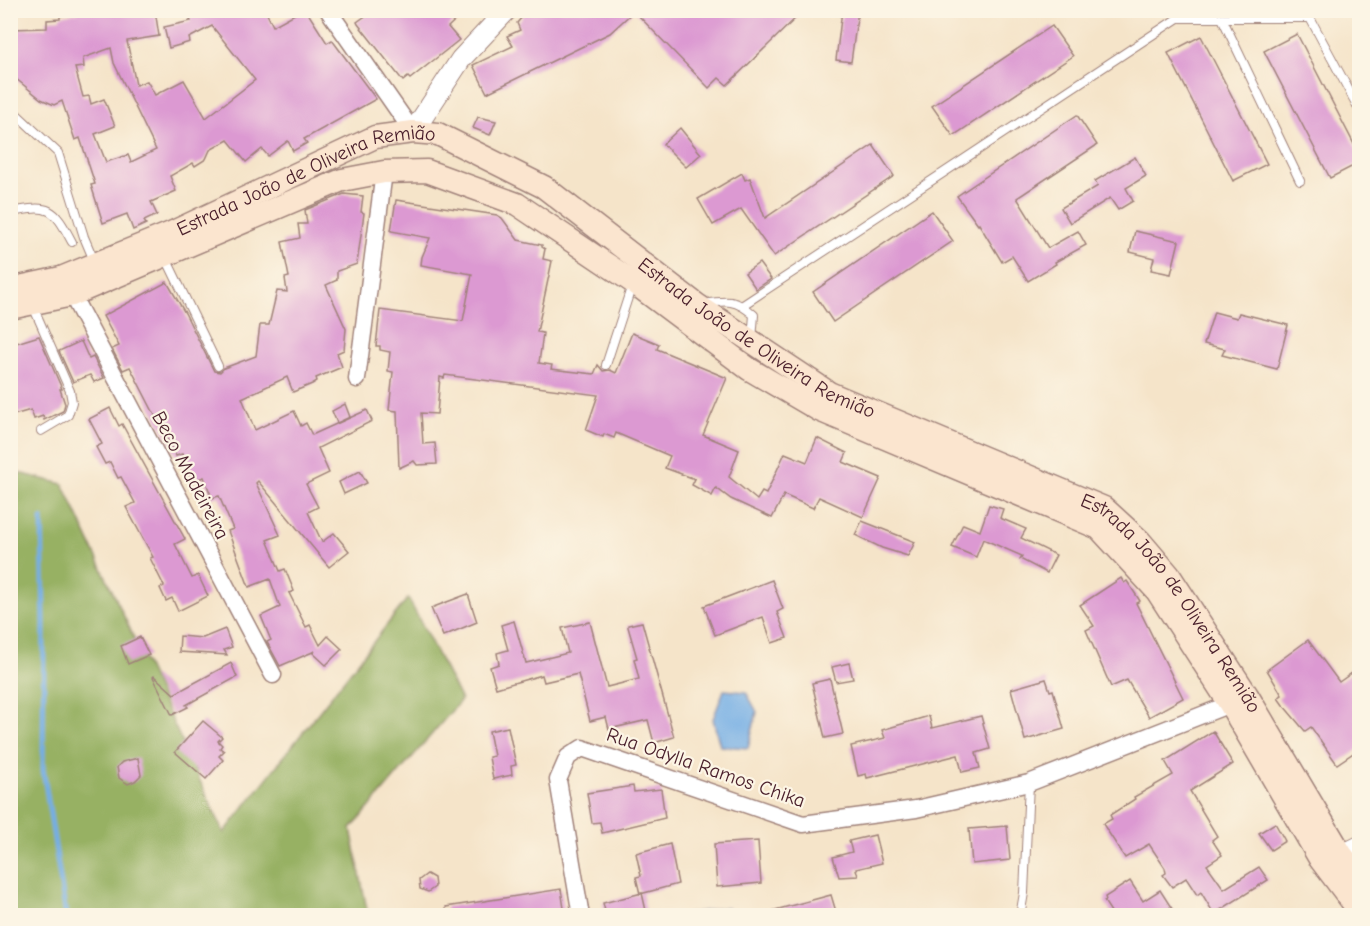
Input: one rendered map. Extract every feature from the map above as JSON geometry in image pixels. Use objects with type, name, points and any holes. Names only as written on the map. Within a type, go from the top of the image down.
[{"type":"main road","name":"Estrada João de Oliveira Remião","points":[[10,290],[62,278],[171,233],[375,136],[413,132],[438,134],[544,187],[697,305],[830,393],[1104,508],[1140,541],[1169,575],[1351,850],[1359,878]]},
{"type":"main road","points":[[427,171],[438,134]]},
{"type":"main road","points":[[375,136],[384,172]]},
{"type":"main road","name":"Estrada João de Oliveira Remião","points":[[21,306],[72,295],[342,180],[384,172],[427,171],[517,204],[633,282],[749,369],[819,410],[1099,528],[1157,591],[1230,704],[1320,859],[1359,912]]},
{"type":"street","points":[[328,10],[413,132],[461,59],[507,10]]},
{"type":"street","points":[[357,379],[384,172]]},
{"type":"street","name":"Beco Madeireira","points":[[72,295],[273,675]]},
{"type":"street","name":"Rua Odylla Ramos Chika","points":[[581,915],[558,780],[568,757],[582,748],[803,824],[916,809],[1029,783],[1230,704]]},
{"type":"street","points":[[1320,859],[1351,850]]},
{"type":"lane","points":[[743,305],[1178,18],[1310,18],[1359,111]]},
{"type":"lane","points":[[1222,18],[1300,181]]},
{"type":"lane","points":[[10,108],[58,153],[84,237],[95,264]]},
{"type":"lane","points":[[10,212],[32,208],[49,211],[58,216],[72,242]]},
{"type":"lane","points":[[165,256],[218,366]]},
{"type":"lane","points":[[606,365],[633,282]]},
{"type":"lane","points":[[697,305],[727,300],[743,305],[754,315],[752,343]]},
{"type":"lane","points":[[21,306],[70,391],[72,402],[68,415],[41,431]]},
{"type":"lane","points":[[1020,915],[1024,893],[1029,783]]},
{"type":"green space","points":[[11,471],[63,484],[224,833],[408,598],[461,700],[351,829],[368,915],[11,916]]},
{"type":"water","points":[[724,690],[746,692],[757,712],[748,748],[720,746],[713,719]]},
{"type":"water","points":[[727,907],[733,915],[687,915],[688,914]]},
{"type":"building","points":[[80,10],[155,10],[159,36],[127,41],[136,85],[147,81],[155,95],[184,80],[206,118],[255,80],[212,26],[189,38],[190,42],[169,48],[164,27],[191,21],[185,10],[265,10],[273,26],[306,10],[327,43],[332,40],[376,99],[304,139],[307,143],[293,151],[288,141],[268,156],[262,149],[246,162],[228,140],[210,150],[206,159],[195,166],[193,163],[170,176],[176,191],[151,202],[157,215],[144,221],[146,224],[133,230],[127,214],[103,223],[91,185],[95,184],[80,138],[75,140],[62,101],[54,105],[41,99],[10,74],[10,29],[47,28],[47,20],[60,19],[60,16],[80,12]],"holes":[[[111,48],[114,63],[156,150],[131,162],[128,155],[106,162],[95,134],[115,126],[104,99],[91,104],[89,96],[83,97],[75,68],[84,67],[83,58]]]},
{"type":"building","points":[[374,10],[466,10],[448,27],[459,40],[410,79],[408,77],[403,81],[357,22]]},
{"type":"building","points":[[528,10],[804,10],[727,85],[719,78],[709,88],[634,11],[610,33],[487,93],[473,65],[513,46],[507,36],[520,30],[517,23]]},
{"type":"building","points":[[842,10],[858,10],[851,62],[836,60]]},
{"type":"building","points":[[1052,26],[1073,56],[953,136],[932,106]]},
{"type":"building","points":[[1297,34],[1359,154],[1359,163],[1330,178],[1264,51]]},
{"type":"building","points":[[1201,36],[1267,164],[1233,181],[1168,53]]},
{"type":"building","points":[[1077,115],[1097,145],[1017,198],[1048,248],[1078,231],[1086,245],[1055,262],[1056,264],[1028,281],[1012,256],[1002,262],[979,224],[957,196]]},
{"type":"building","points":[[478,117],[496,121],[490,135],[473,128]]},
{"type":"building","points":[[680,128],[701,154],[686,167],[663,144]]},
{"type":"building","points":[[873,145],[894,176],[774,256],[741,209],[713,225],[698,199],[742,173],[745,180],[750,178],[765,218]]},
{"type":"building","points":[[1135,157],[1146,176],[1126,188],[1133,201],[1118,210],[1110,198],[1070,223],[1061,208],[1098,186],[1095,181]]},
{"type":"building","points":[[344,194],[363,196],[361,212],[364,213],[357,264],[337,271],[337,280],[326,285],[346,329],[344,350],[337,353],[342,367],[316,378],[317,381],[293,392],[287,377],[242,398],[255,430],[294,411],[301,426],[306,423],[312,435],[367,410],[372,421],[318,448],[329,473],[306,484],[318,507],[308,512],[322,542],[334,533],[349,551],[329,567],[258,481],[256,483],[280,535],[267,540],[280,571],[285,569],[294,591],[289,593],[306,627],[310,625],[320,645],[328,636],[342,649],[326,665],[313,653],[315,651],[280,666],[267,642],[271,640],[261,616],[280,607],[270,579],[249,587],[228,531],[233,529],[219,496],[212,498],[204,477],[193,481],[182,454],[176,456],[130,367],[123,370],[112,349],[119,346],[103,316],[167,282],[214,371],[220,372],[224,368],[256,356],[260,325],[269,325],[277,291],[287,292],[285,278],[289,277],[282,242],[300,238],[298,224],[307,224],[305,210]]},
{"type":"building","points":[[396,200],[497,215],[502,218],[518,240],[542,245],[545,249],[543,259],[552,261],[537,332],[543,333],[539,363],[552,365],[551,369],[594,374],[598,365],[603,371],[610,370],[616,373],[632,333],[659,344],[657,349],[727,378],[703,435],[739,450],[729,477],[757,500],[762,492],[766,494],[785,453],[807,462],[817,438],[847,453],[843,462],[881,478],[863,517],[819,497],[813,508],[784,495],[772,518],[731,499],[716,488],[712,496],[692,485],[695,479],[665,468],[670,456],[616,433],[614,438],[604,434],[603,437],[586,430],[598,395],[445,375],[444,378],[440,377],[437,414],[421,413],[423,444],[435,443],[437,464],[417,465],[414,461],[399,468],[397,411],[389,410],[393,372],[388,371],[390,352],[380,350],[380,346],[376,346],[380,310],[463,321],[472,274],[421,265],[430,238],[391,231]]},
{"type":"building","points":[[932,211],[953,241],[833,322],[813,292]]},
{"type":"building","points":[[1135,231],[1179,241],[1171,274],[1151,270],[1154,258],[1130,252]]},
{"type":"building","points":[[759,263],[771,279],[756,289],[745,273]]},
{"type":"building","points":[[1214,312],[1237,318],[1239,313],[1288,325],[1277,369],[1222,355],[1225,349],[1204,344]]},
{"type":"building","points":[[39,336],[62,389],[60,389],[65,404],[63,411],[44,420],[43,416],[34,419],[31,410],[10,416],[10,345]]},
{"type":"building","points":[[81,341],[89,359],[93,357],[104,378],[94,382],[90,375],[73,382],[59,351]]},
{"type":"building","points":[[345,404],[350,417],[337,423],[332,411]]},
{"type":"building","points":[[110,408],[119,426],[122,424],[185,539],[175,544],[192,578],[198,575],[208,596],[178,611],[172,598],[166,601],[160,588],[164,586],[150,558],[153,557],[126,507],[135,503],[121,477],[118,478],[110,462],[105,464],[96,447],[102,444],[89,419]]},
{"type":"building","points":[[360,471],[367,483],[344,494],[339,482]]},
{"type":"building","points":[[989,505],[1003,509],[1000,518],[1026,529],[1021,538],[1056,555],[1047,573],[1020,559],[1022,556],[983,539],[976,557],[952,547],[963,524],[980,531]]},
{"type":"building","points":[[862,521],[915,542],[908,556],[882,548],[855,535]]},
{"type":"building","points":[[1121,578],[1124,583],[1127,581],[1140,601],[1136,603],[1183,698],[1149,717],[1127,680],[1111,687],[1086,630],[1094,626],[1080,605]]},
{"type":"building","points":[[772,580],[783,609],[777,612],[787,638],[772,643],[763,617],[715,635],[704,606]]},
{"type":"building","points":[[468,594],[477,622],[443,636],[431,608]]},
{"type":"building","points":[[514,621],[526,663],[568,653],[562,628],[590,622],[607,687],[639,679],[634,659],[637,658],[628,625],[642,622],[674,737],[654,743],[648,720],[609,729],[606,717],[590,721],[578,674],[544,682],[542,675],[496,688],[490,667],[499,664],[497,653],[508,650],[501,625]]},
{"type":"building","points":[[225,629],[232,647],[224,650],[227,655],[179,652],[180,636],[203,638]]},
{"type":"building","points":[[140,637],[149,655],[128,664],[121,646]]},
{"type":"building","points":[[1308,640],[1339,682],[1359,668],[1359,749],[1337,764],[1311,727],[1305,731],[1283,705],[1278,698],[1282,695],[1267,670]]},
{"type":"building","points":[[231,663],[237,677],[172,715],[153,677],[174,694]]},
{"type":"building","points":[[849,663],[853,679],[836,682],[832,667]]},
{"type":"building","points":[[830,679],[843,734],[825,738],[812,683]]},
{"type":"building","points":[[1046,679],[1050,691],[1053,690],[1064,729],[1025,740],[1011,689]]},
{"type":"building","points":[[929,716],[932,728],[981,716],[990,749],[976,753],[980,768],[962,772],[958,755],[867,778],[866,774],[858,776],[851,746],[885,738],[882,730]]},
{"type":"building","points":[[203,721],[222,737],[218,741],[222,745],[220,748],[224,751],[219,756],[223,760],[206,779],[175,752]]},
{"type":"building","points":[[508,727],[516,765],[511,766],[512,775],[493,779],[489,757],[494,756],[489,731]]},
{"type":"building","points":[[1213,731],[1233,764],[1190,791],[1217,836],[1212,840],[1222,855],[1207,865],[1224,889],[1259,867],[1268,880],[1214,914],[1201,892],[1197,895],[1186,878],[1172,887],[1163,875],[1166,873],[1165,868],[1149,844],[1125,858],[1103,824],[1112,819],[1110,815],[1135,799],[1134,797],[1173,775],[1165,761]]},
{"type":"building","points":[[138,758],[141,775],[128,784],[119,778],[117,767],[122,762]]},
{"type":"building","points":[[633,786],[634,792],[661,789],[665,818],[602,833],[600,822],[592,823],[587,793]]},
{"type":"building","points":[[1275,823],[1285,841],[1271,850],[1259,833]]},
{"type":"building","points":[[1007,826],[1010,860],[972,864],[969,829]]},
{"type":"building","points":[[875,835],[882,863],[856,869],[858,876],[839,877],[833,857],[852,852],[849,841]]},
{"type":"building","points":[[758,841],[761,883],[717,887],[714,844]]},
{"type":"building","points":[[670,844],[678,884],[640,894],[636,877],[641,876],[636,853]]},
{"type":"building","points":[[427,874],[434,878],[435,887],[428,892],[420,889],[419,880]]},
{"type":"building","points":[[1130,881],[1143,901],[1160,890],[1176,915],[1113,915],[1104,901],[1105,897]]},
{"type":"building","points":[[561,889],[565,915],[447,915],[446,907]]},
{"type":"building","points":[[642,893],[647,915],[606,915],[603,903]]},
{"type":"building","points":[[831,895],[837,915],[771,915],[771,911]]},
{"type":"waterway","points":[[42,519],[43,769],[66,916]]}]
